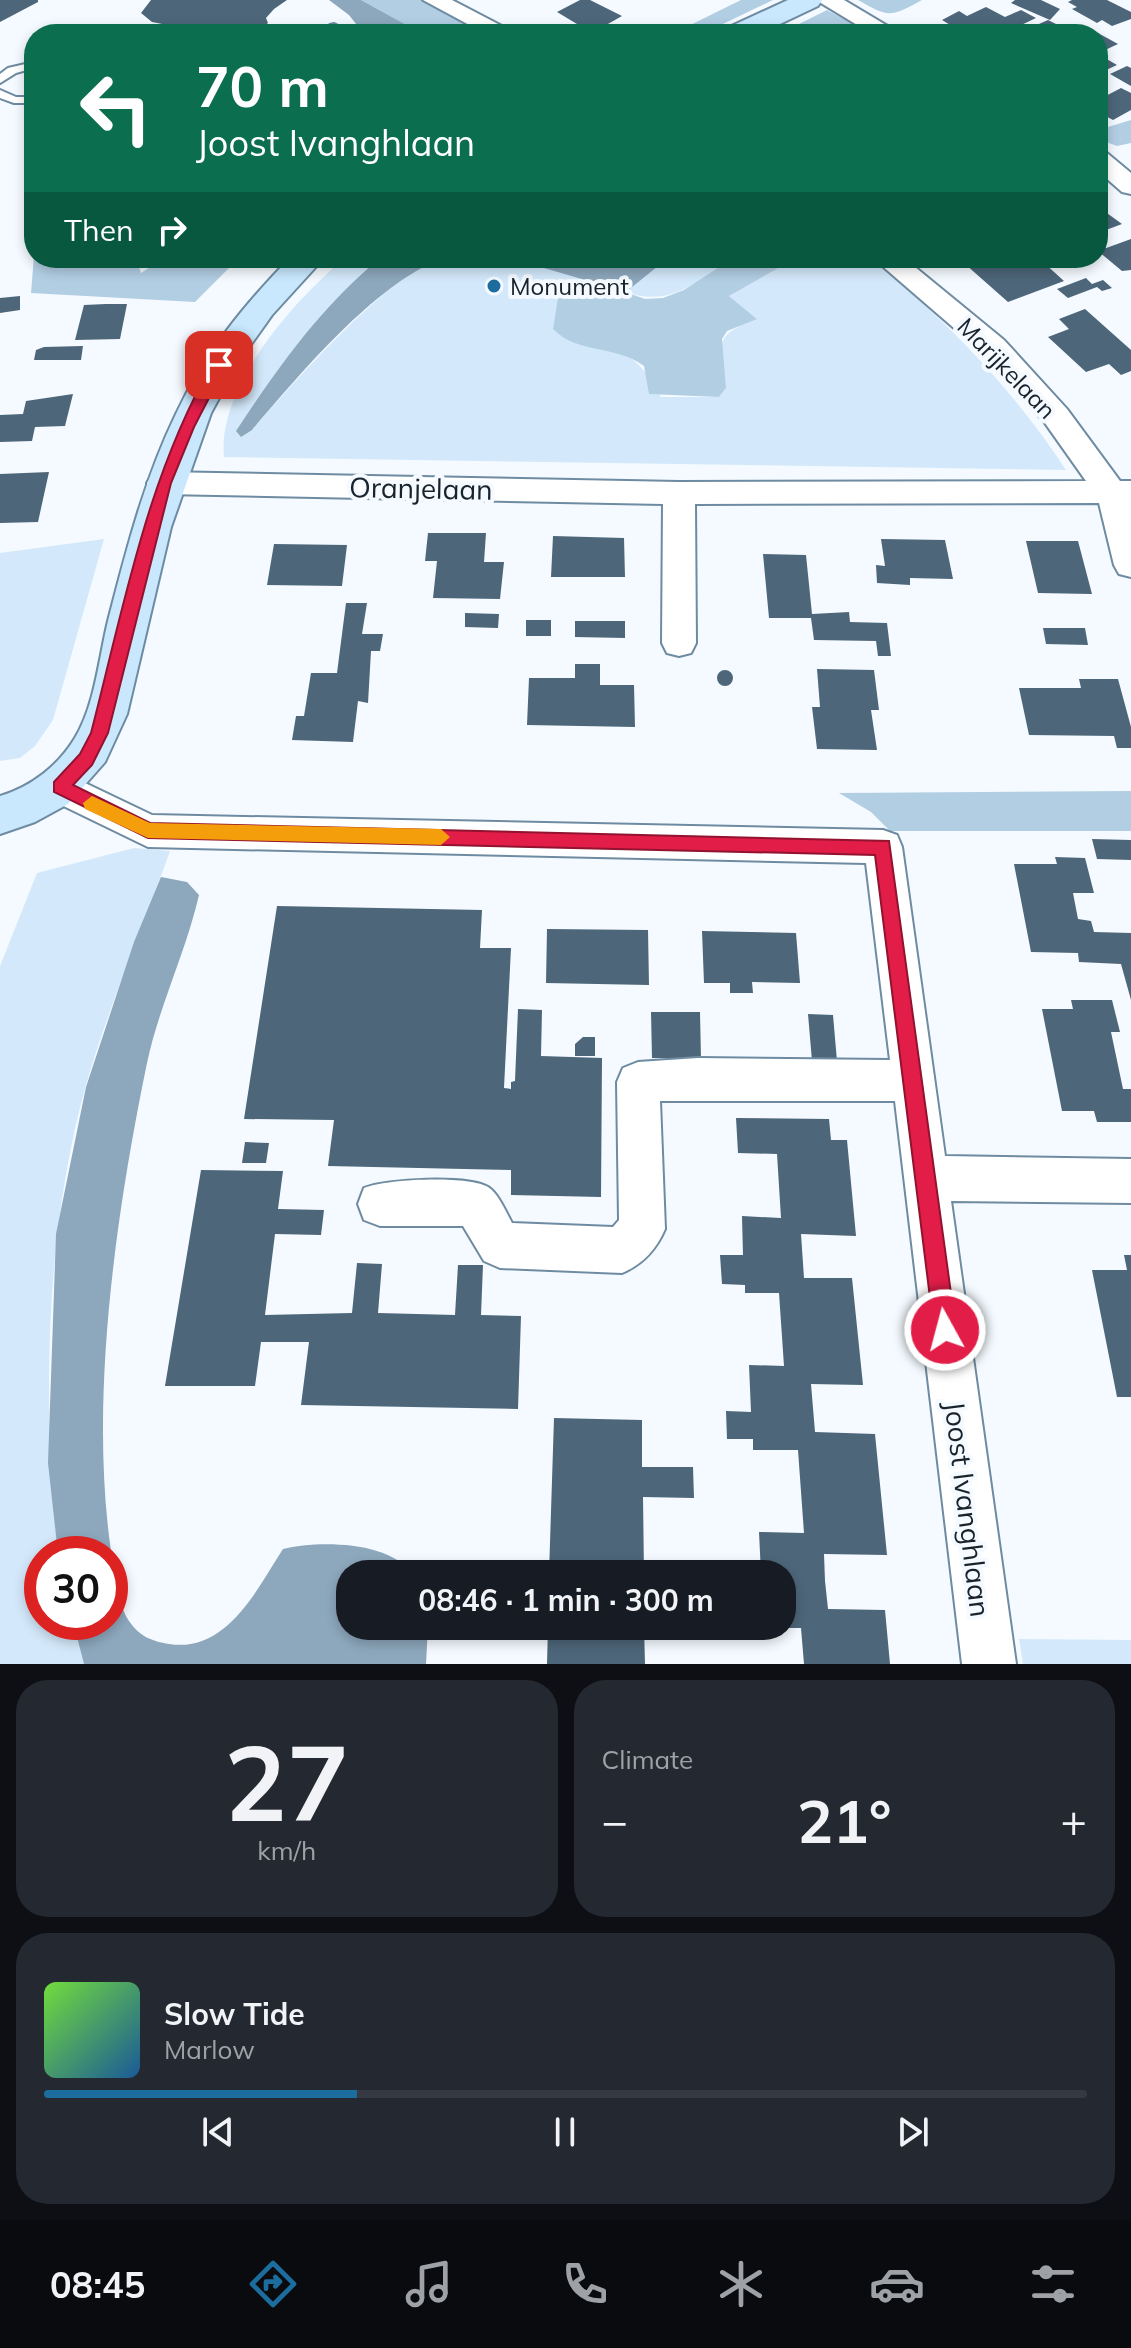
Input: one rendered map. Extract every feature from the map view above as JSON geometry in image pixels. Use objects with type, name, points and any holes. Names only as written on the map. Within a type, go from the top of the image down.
[{"type":"street","points":[[434,0],[484,24]]},
{"type":"street","points":[[758,24],[809,0]]},
{"type":"street","points":[[827,0],[871,24]]},
{"type":"street","points":[[1108,166],[1131,186]]},
{"type":"street","points":[[0,815],[33,803],[60,787],[86,759],[100,733],[163,483],[208,383],[230,347],[276,288],[297,268]]},
{"type":"street","name":"Marijkelaan","points":[[899,268],[994,347],[1122,492]]},
{"type":"street","name":"Oranjelaan","points":[[163,483],[679,493],[1122,492]]},
{"type":"street","points":[[1122,492],[1131,565]]},
{"type":"street","points":[[679,493],[679,643]]},
{"type":"street","name":"Joost Ivanghlaan","points":[[60,787],[148,831],[883,847],[989,1664]]},
{"type":"street","points":[[380,1204],[475,1204],[500,1245],[622,1250],[642,1229],[638,1082],[698,1078],[912,1081]]},
{"type":"street","points":[[925,1178],[1131,1181]]},
{"type":"lane","points":[[0,80],[12,70],[24,67]]},
{"type":"lane","points":[[0,93],[14,100],[24,100]]},
{"type":"shaded area","points":[[329,0],[361,0],[405,24],[356,24]]},
{"type":"shaded area","points":[[361,0],[421,0],[468,24],[405,24]]},
{"type":"shaded area","points":[[741,0],[773,0],[723,24],[692,24]]},
{"type":"shaded area","points":[[858,0],[922,0],[890,13]]},
{"type":"shaded area","points":[[827,10],[853,24],[799,24]]},
{"type":"shaded area","points":[[1131,120],[1131,143],[1117,146],[1108,143],[1108,127]]},
{"type":"shaded area","points":[[33,268],[139,268],[141,273],[149,268],[229,268],[195,302],[31,293]]},
{"type":"shaded area","points":[[334,268],[369,268],[302,339],[237,431],[252,430],[342,333],[397,283],[419,268],[548,268],[605,285],[573,287],[573,342],[616,352],[635,361],[661,397],[719,397],[726,388],[722,343],[731,331],[756,318],[729,296],[778,268],[881,268],[925,305],[976,356],[1023,411],[1066,470],[224,457],[225,430],[246,374],[282,321]]},
{"type":"shaded area","points":[[369,268],[422,268],[364,310],[315,358],[252,430],[241,437],[236,431],[284,361],[320,317]]},
{"type":"shaded area","points":[[544,268],[656,268],[626,292]]},
{"type":"shaded area","points":[[656,268],[718,268],[683,290],[670,294],[657,297],[626,292]]},
{"type":"shaded area","points":[[718,268],[778,268],[729,296],[757,319],[727,331],[722,339],[726,388],[719,397],[649,394],[644,366],[622,355],[574,342],[553,329],[558,298],[564,290],[605,285],[645,299],[663,298],[684,290]]},
{"type":"shaded area","points":[[104,539],[53,720],[35,746],[20,758],[0,761],[0,553]]},
{"type":"shaded area","points":[[1131,791],[1131,831],[890,831],[871,812],[839,793]]},
{"type":"shaded area","points":[[134,848],[170,851],[95,1055],[72,1141],[55,1258],[51,1318],[50,1438],[56,1536],[24,1536],[24,1640],[78,1640],[84,1664],[0,1664],[0,966],[37,873]]},
{"type":"shaded area","points":[[161,877],[187,882],[199,895],[147,1063],[116,1243],[109,1306],[103,1432],[109,1536],[56,1536],[48,1463],[56,1234],[86,1087],[134,942]]},
{"type":"shaded area","points":[[315,1544],[371,1549],[397,1560],[336,1560],[336,1640],[427,1640],[426,1664],[84,1664],[78,1640],[128,1640],[128,1618],[138,1631],[157,1641],[189,1644],[208,1639],[238,1615],[283,1549]]},
{"type":"shaded area","points":[[1019,1639],[1131,1640],[1131,1664],[1023,1664]]},
{"type":"building","points":[[0,0],[38,0],[38,2],[0,22]]},
{"type":"building","points":[[151,0],[287,0],[266,18],[267,24],[162,24],[152,22],[141,13]]},
{"type":"building","points":[[580,0],[590,0],[622,16],[608,24],[577,24],[557,12]]},
{"type":"building","points":[[1015,0],[1041,0],[1060,9],[1050,20],[1011,3]]},
{"type":"building","points":[[1107,0],[1131,12],[1131,19],[1112,26],[1102,20],[1097,23],[1072,9],[1077,7],[1068,2]]},
{"type":"building","points":[[986,7],[1005,17],[1021,10],[1036,18],[1023,24],[949,24],[942,20],[959,11],[967,16]]},
{"type":"building","points":[[1108,38],[1118,44],[1108,49]]},
{"type":"building","points":[[1108,60],[1117,65],[1108,69]]},
{"type":"building","points":[[1127,66],[1131,68],[1131,86],[1110,74]]},
{"type":"building","points":[[1121,88],[1131,93],[1131,110],[1113,120],[1108,117],[1108,95]]},
{"type":"building","points":[[1108,214],[1122,224],[1108,229]]},
{"type":"building","points":[[1131,239],[1131,270],[1122,271],[1108,259],[1108,247]]},
{"type":"building","points":[[970,268],[1050,268],[1064,281],[1008,302]]},
{"type":"building","points":[[1086,278],[1092,284],[1103,280],[1112,288],[1102,291],[1097,287],[1068,298],[1057,289]]},
{"type":"building","points":[[20,296],[20,310],[0,313],[0,298]]},
{"type":"building","points":[[127,304],[120,339],[75,340],[84,305]]},
{"type":"building","points":[[1085,309],[1131,350],[1131,371],[1121,375],[1109,364],[1086,372],[1048,337],[1069,329],[1059,319]]},
{"type":"building","points":[[83,346],[81,360],[34,360],[36,350],[44,347]]},
{"type":"building","points":[[73,394],[65,426],[35,427],[32,441],[0,442],[0,415],[23,414],[26,401]]},
{"type":"building","points":[[49,472],[38,522],[0,523],[0,474]]},
{"type":"building","points":[[428,533],[486,533],[484,562],[504,562],[500,599],[433,598],[437,561],[425,561]]},
{"type":"building","points":[[553,536],[624,538],[625,577],[551,577]]},
{"type":"building","points":[[881,539],[945,540],[953,579],[910,578],[910,585],[877,583],[876,565],[885,566]]},
{"type":"building","points":[[1026,541],[1078,541],[1092,594],[1038,593]]},
{"type":"building","points":[[274,544],[347,545],[342,586],[267,585]]},
{"type":"building","points":[[763,554],[806,555],[812,614],[849,612],[850,622],[887,623],[891,656],[878,656],[876,641],[814,640],[811,618],[769,618]]},
{"type":"building","points":[[346,603],[367,603],[362,634],[383,634],[380,651],[371,651],[368,703],[358,701],[353,742],[292,740],[296,716],[304,716],[311,673],[337,673]]},
{"type":"building","points":[[465,613],[499,614],[498,628],[465,627]]},
{"type":"building","points":[[526,620],[551,620],[551,636],[526,636]]},
{"type":"building","points":[[575,621],[625,621],[625,638],[575,637]]},
{"type":"building","points":[[1043,628],[1085,628],[1088,645],[1046,644]]},
{"type":"building","points":[[575,664],[600,664],[600,685],[634,685],[635,727],[527,725],[529,678],[575,678]]},
{"type":"building","points":[[817,669],[874,670],[879,710],[871,710],[877,750],[817,749],[812,707],[820,707]]},
{"type":"building","points":[[725,670],[733,678],[725,686],[717,678]]},
{"type":"building","points":[[1079,679],[1118,679],[1131,727],[1131,748],[1117,748],[1114,736],[1029,735],[1019,688],[1081,688]]},
{"type":"building","points":[[1092,839],[1131,840],[1131,860],[1097,859]]},
{"type":"building","points":[[1055,857],[1085,858],[1094,893],[1073,893],[1078,919],[1091,921],[1094,932],[1131,933],[1131,1000],[1121,964],[1079,962],[1078,953],[1031,952],[1014,864],[1057,864]]},
{"type":"building","points":[[277,906],[482,910],[480,948],[511,948],[504,1088],[511,1089],[511,1082],[515,1081],[518,1009],[542,1010],[541,1056],[602,1058],[601,1197],[511,1195],[511,1170],[328,1166],[334,1120],[244,1119]]},
{"type":"building","points":[[547,929],[648,930],[649,985],[546,983]]},
{"type":"building","points":[[702,931],[796,933],[800,983],[752,982],[753,993],[730,993],[730,983],[704,983]]},
{"type":"building","points":[[1071,1000],[1112,1000],[1120,1032],[1111,1032],[1123,1089],[1131,1089],[1131,1122],[1097,1122],[1094,1111],[1062,1111],[1042,1009],[1073,1009]]},
{"type":"building","points":[[651,1012],[700,1012],[701,1059],[652,1058]]},
{"type":"building","points":[[808,1014],[833,1015],[837,1061],[812,1061]]},
{"type":"building","points":[[583,1037],[595,1037],[595,1056],[575,1056],[575,1044]]},
{"type":"building","points":[[736,1118],[829,1119],[831,1140],[847,1140],[856,1236],[801,1234],[804,1278],[852,1278],[863,1385],[811,1384],[815,1432],[875,1434],[887,1555],[824,1554],[825,1581],[828,1609],[885,1610],[890,1664],[804,1664],[801,1628],[796,1628],[796,1560],[760,1560],[759,1532],[804,1533],[798,1450],[753,1450],[753,1439],[727,1439],[726,1411],[751,1412],[749,1365],[784,1366],[779,1293],[745,1293],[745,1285],[722,1284],[720,1255],[743,1255],[742,1216],[781,1218],[777,1154],[738,1153]]},
{"type":"building","points":[[245,1142],[269,1143],[266,1163],[242,1163]]},
{"type":"building","points":[[201,1170],[283,1171],[278,1209],[324,1210],[321,1235],[275,1234],[265,1315],[352,1313],[357,1263],[382,1264],[378,1313],[455,1315],[458,1265],[483,1265],[481,1315],[521,1316],[518,1409],[301,1405],[309,1342],[261,1342],[255,1386],[165,1386]]},
{"type":"building","points":[[1124,1255],[1131,1255],[1131,1397],[1117,1397],[1092,1270],[1127,1270]]},
{"type":"building","points":[[554,1418],[642,1420],[642,1467],[693,1467],[694,1498],[643,1497],[644,1560],[549,1560]]},
{"type":"building","points":[[548,1640],[644,1640],[645,1664],[547,1664]]},
{"type":"slow traffic","points":[[92,803],[148,831],[441,837]]},
{"type":"place","name":"Monument","points":[[494,286]]},
{"type":"route","points":[[219,365],[163,483],[100,733],[92,751],[60,787],[148,831],[883,847],[945,1330]]}]
